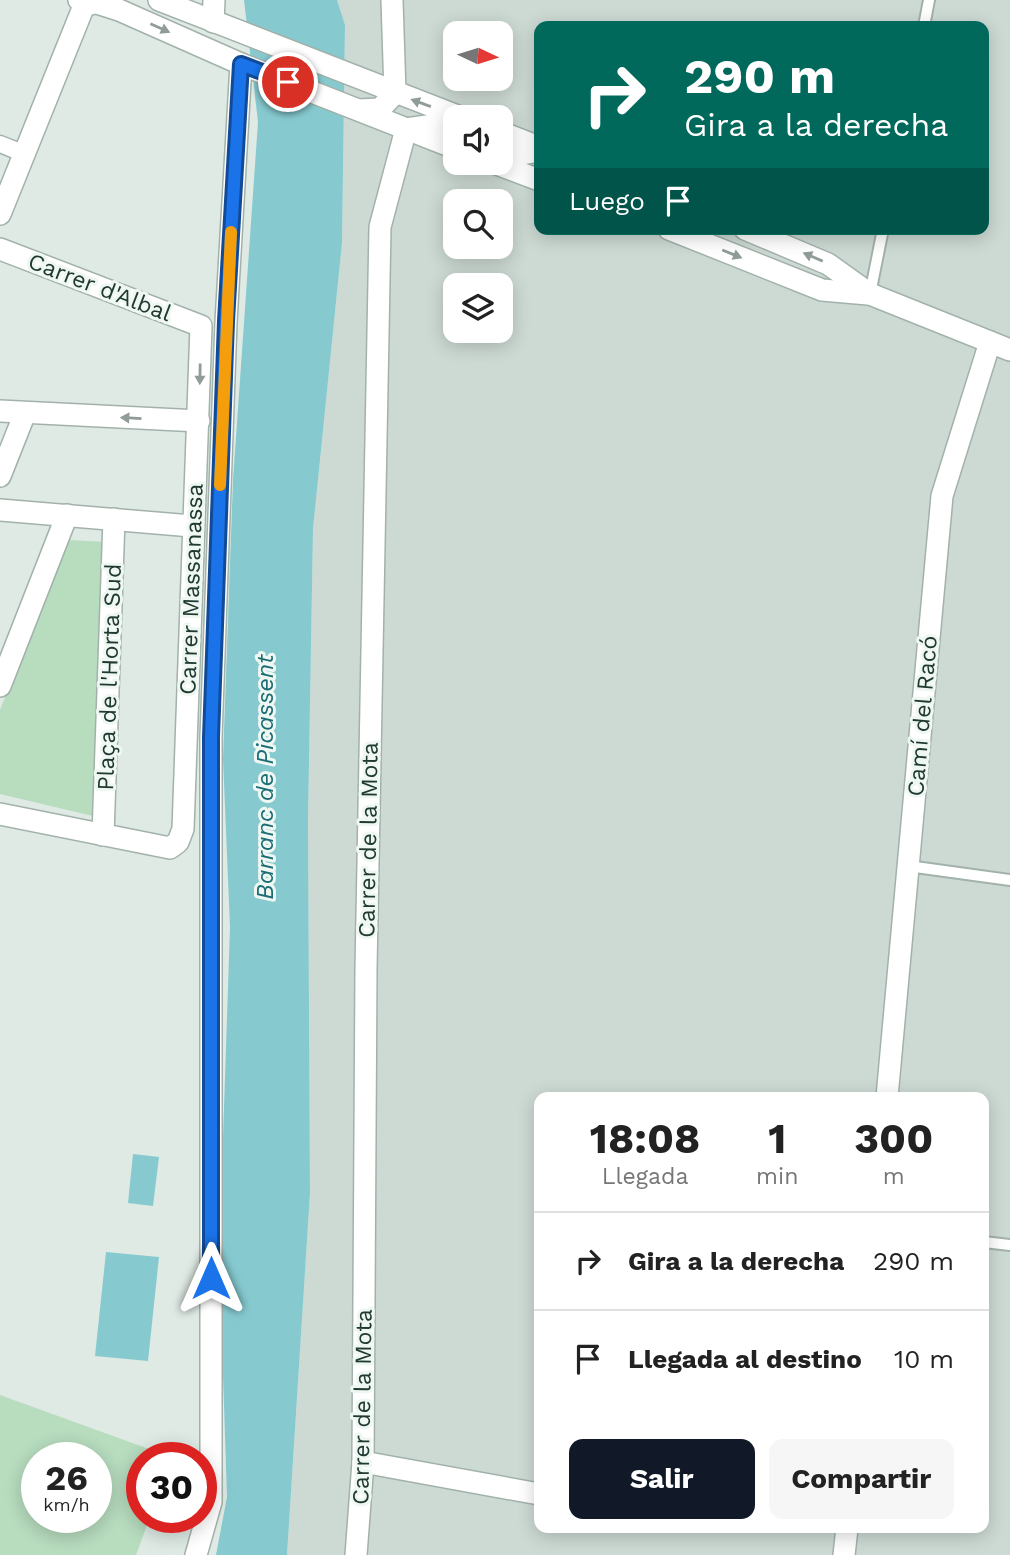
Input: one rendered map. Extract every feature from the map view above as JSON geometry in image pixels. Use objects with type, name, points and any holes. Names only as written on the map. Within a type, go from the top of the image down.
[{"type":"street","points":[[159,0],[443,111]]},
{"type":"street","points":[[213,22],[214,0]]},
{"type":"street","points":[[368,114],[380,109],[388,90],[392,0]]},
{"type":"street","points":[[0,214],[90,1],[119,10],[241,64],[443,143]]},
{"type":"street","name":"Carrer Massanassa","points":[[196,1555],[211,1502],[211,737],[226,321],[241,64]]},
{"type":"street","points":[[406,129],[434,125],[443,128]]},
{"type":"street","name":"Carrer de la Mota","points":[[356,1555],[363,1462],[366,970],[380,228],[406,129]]},
{"type":"street","points":[[513,138],[534,147]]},
{"type":"street","points":[[0,144],[25,154]]},
{"type":"street","points":[[513,156],[534,150]]},
{"type":"street","points":[[513,170],[534,178]]},
{"type":"street","points":[[684,235],[822,290],[870,294]]},
{"type":"street","points":[[759,235],[828,264],[870,294],[1000,346]]},
{"type":"street","name":"Carrer d'Albal","points":[[0,248],[201,326]]},
{"type":"street","name":"Carrer Massanassa","points":[[103,835],[170,848],[178,842],[183,829],[201,326]]},
{"type":"street","name":"Camí del Racó","points":[[887,1092],[942,496],[1000,346]]},
{"type":"street","points":[[0,411],[199,421]]},
{"type":"street","points":[[0,476],[25,413]]},
{"type":"street","points":[[0,510],[192,526]]},
{"type":"street","points":[[0,686],[67,515]]},
{"type":"street","name":"Plaça de l'Horta Sud","points":[[103,835],[114,519]]},
{"type":"street","points":[[0,814],[103,835]]},
{"type":"street","points":[[363,1462],[534,1493]]},
{"type":"street","points":[[844,1555],[846,1533]]},
{"type":"lane","points":[[925,21],[929,0]]},
{"type":"lane","points":[[870,294],[882,235]]},
{"type":"lane","points":[[908,866],[1010,880]]},
{"type":"lane","points":[[989,1243],[1010,1245]]},
{"type":"shaded area","points":[[337,0],[1010,0],[1010,1555],[287,1555],[310,1193],[308,820],[313,529],[342,243],[345,25]]},
{"type":"green space","points":[[66,540],[108,542],[97,817],[0,794],[0,710]]},
{"type":"green space","points":[[0,1395],[130,1442],[126,1442],[126,1533],[144,1533],[136,1555],[0,1555]]},
{"type":"water","name":"Barranc de Picassent","points":[[244,0],[337,0],[345,25],[342,243],[313,529],[308,820],[310,1193],[287,1555],[216,1555],[227,1497],[222,1345],[222,1168],[230,927],[223,759],[233,480],[258,122]]},
{"type":"water","points":[[133,1154],[159,1157],[153,1206],[128,1203]]},
{"type":"water","points":[[106,1252],[159,1257],[148,1361],[95,1356]]},
{"type":"slow traffic","points":[[220,485],[231,232]]},
{"type":"route","points":[[211,1278],[211,737],[226,321],[241,64],[288,82]]}]
